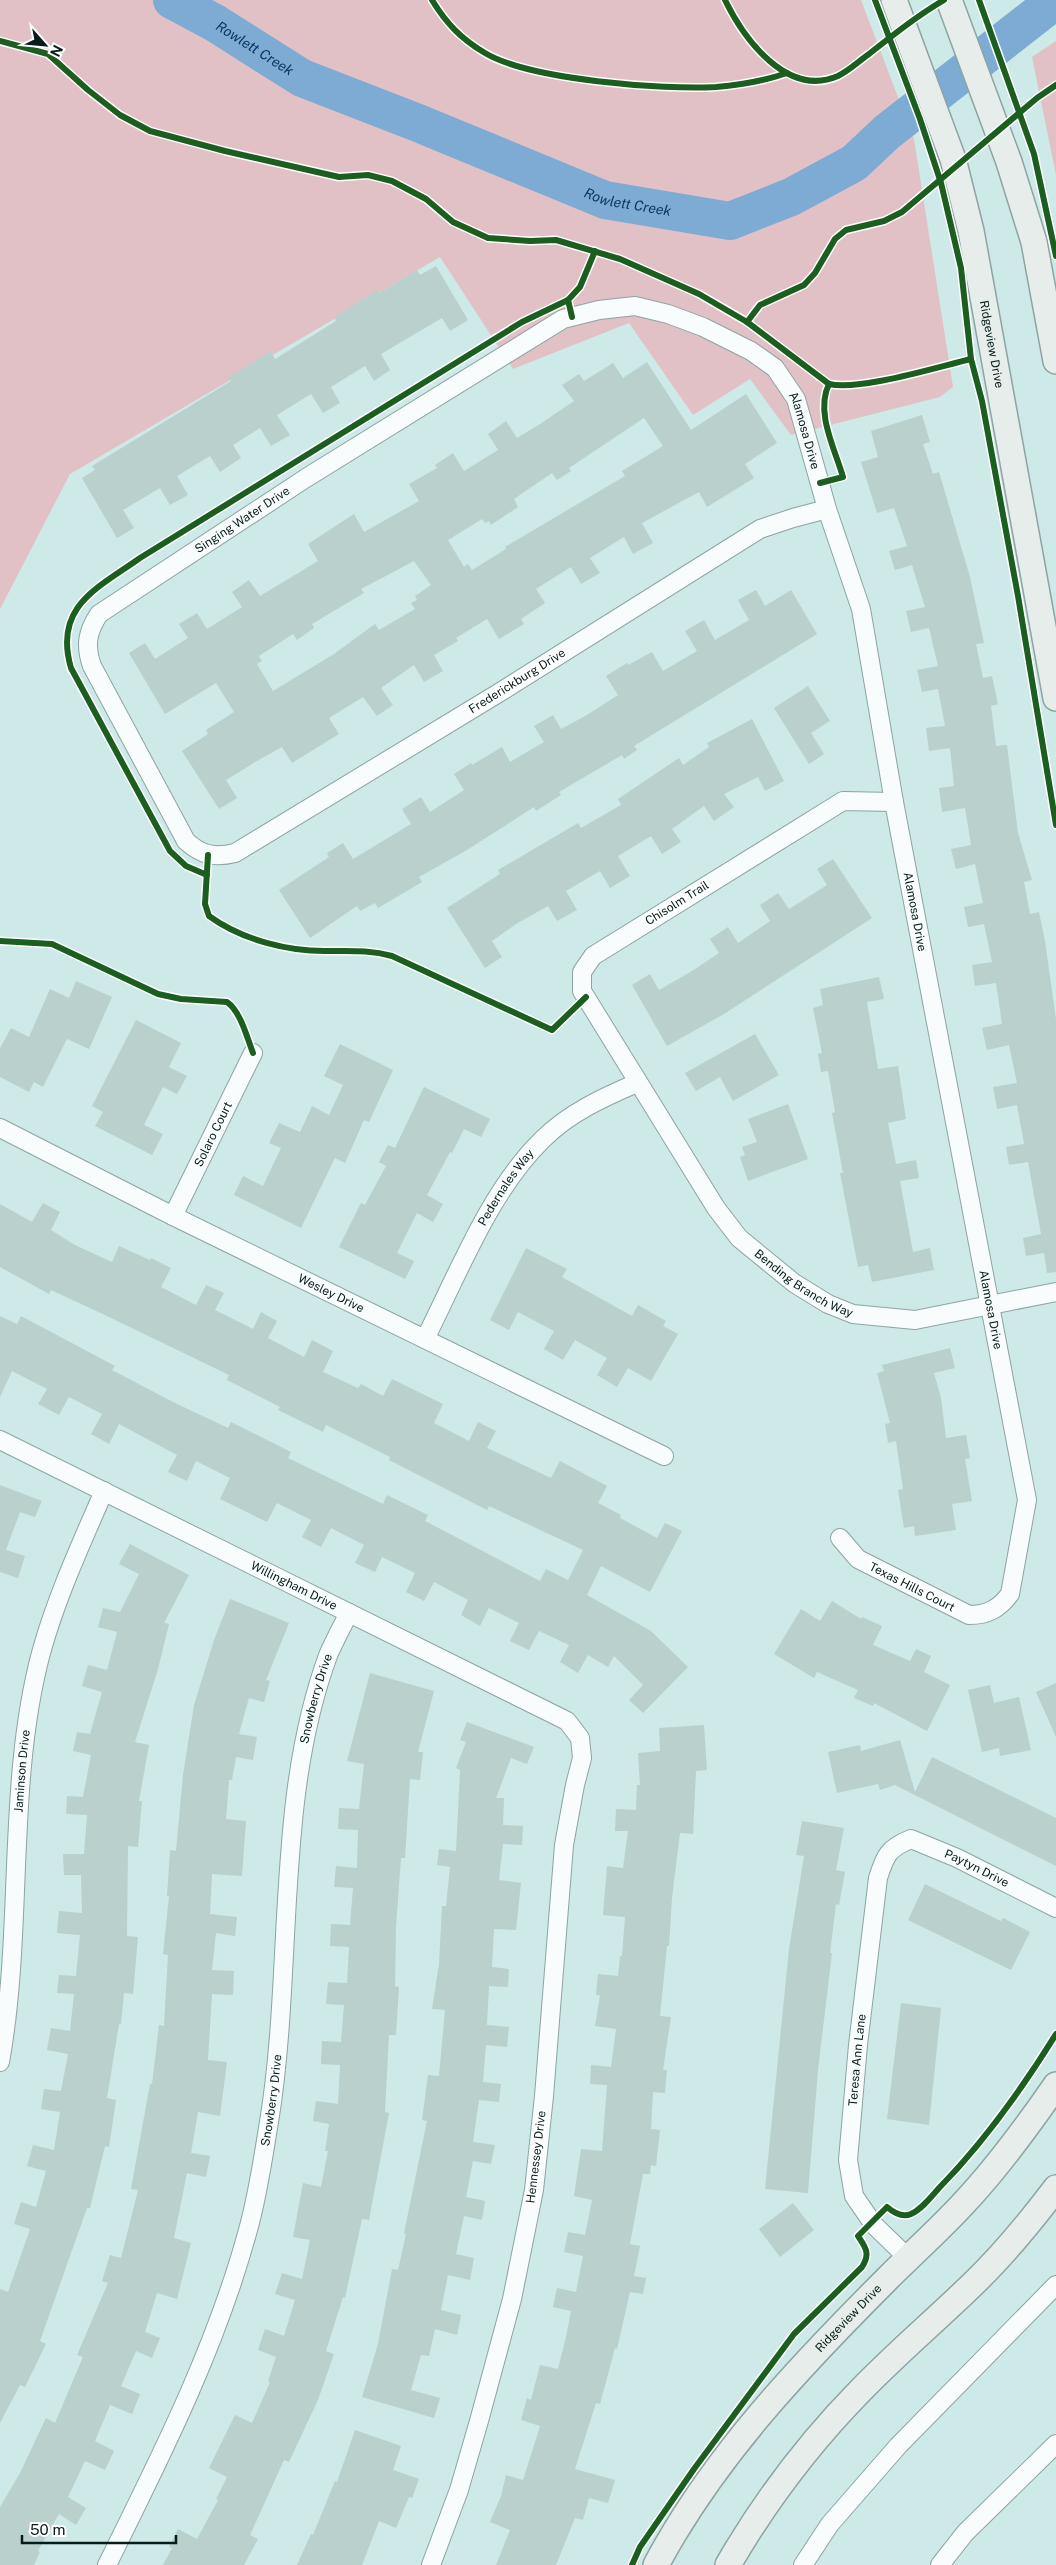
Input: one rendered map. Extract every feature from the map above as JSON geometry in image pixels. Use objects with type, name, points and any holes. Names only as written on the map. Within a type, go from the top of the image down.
[{"type":"main road","name":"Ridgeview Drive","points":[[894,0],[953,159],[971,231],[1056,698]]},
{"type":"main road","points":[[949,0],[1009,162],[1034,242],[1056,361]]},
{"type":"main road","name":"Ridgeview Drive","points":[[656,2565],[696,2499],[767,2407],[819,2347],[964,2204],[997,2166],[1056,2085]]},
{"type":"main road","points":[[728,2565],[759,2515],[813,2441],[900,2350],[976,2281],[1010,2244],[1056,2188]]},
{"type":"street","name":"Alamosa Drive","points":[[635,306],[668,314],[703,327],[751,351],[775,368],[796,400],[827,509],[861,609],[894,802],[988,1306],[1027,1500],[1010,1594],[1003,1604],[992,1611]]},
{"type":"street","name":"Singing Water Drive","points":[[208,855],[196,850],[186,841],[92,666],[88,653],[87,639],[99,614],[306,478],[563,319],[599,310],[635,306]]},
{"type":"street","name":"Frederickburg Drive","points":[[208,855],[222,856],[235,853],[497,694],[760,530],[793,518],[827,509]]},
{"type":"street","name":"Chisolm Trail","points":[[637,1083],[582,991],[581,982],[586,963],[593,956],[843,800],[894,802]]},
{"type":"street","name":"Solaro Court","points":[[173,1216],[254,1053]]},
{"type":"street","name":"Bending Branch Way","points":[[637,1083],[716,1208],[739,1238],[794,1283],[828,1304],[845,1311],[880,1318],[915,1320],[1056,1292]]},
{"type":"street","name":"Pedernales Way","points":[[425,1339],[496,1200],[518,1166],[544,1138],[594,1102],[637,1083]]},
{"type":"street","name":"Wesley Drive","points":[[0,1128],[173,1216],[664,1456]]},
{"type":"street","name":"Willingham Drive","points":[[0,1440],[567,1721],[580,1738]]},
{"type":"street","name":"Jaminson Drive","points":[[0,2062],[8,2016],[21,1780],[34,1692],[44,1644],[69,1574],[104,1491]]},
{"type":"street","name":"Texas Hills Court","points":[[840,1538],[858,1559],[969,1616],[992,1611]]},
{"type":"street","name":"Snowberry Drive","points":[[107,2565],[180,2419],[217,2327],[249,2229],[269,2120],[282,2007],[298,1784],[314,1702],[330,1652],[349,1613]]},
{"type":"street","name":"Hennessey Drive","points":[[431,2565],[459,2490],[482,2412],[512,2298],[534,2190],[544,2096],[564,1844],[582,1758],[580,1738]]},
{"type":"street","name":"Paytyn Drive","points":[[896,1845],[911,1839],[929,1845],[1056,1908]]},
{"type":"street","name":"Teresa Ann Lane","points":[[896,1845],[885,1858],[878,1878],[858,2044],[848,2160],[854,2196],[874,2225],[909,2259]]},
{"type":"street","points":[[803,2565],[830,2524],[898,2446],[1056,2285]]},
{"type":"street","points":[[940,2565],[965,2533],[1056,2444]]},
{"type":"shaded area","points":[[0,0],[861,0],[914,139],[953,387],[940,397],[791,435],[750,379],[693,415],[629,323],[513,369],[440,257],[70,474],[0,609]]},
{"type":"shaded area","points":[[1056,41],[1056,175],[1032,57]]},
{"type":"building","points":[[436,266],[468,320],[450,331],[442,318],[381,354],[390,370],[374,381],[365,366],[331,387],[340,403],[323,413],[311,394],[277,415],[290,435],[271,446],[260,428],[233,445],[241,458],[220,472],[210,456],[177,476],[188,495],[170,505],[160,488],[123,510],[134,528],[117,538],[82,478],[95,470],[92,466],[231,381],[229,377],[271,351],[275,359],[336,321],[334,317],[377,290],[379,293],[417,270],[420,275]]},
{"type":"building","points":[[647,362],[691,430],[746,394],[777,443],[745,464],[754,478],[707,507],[699,492],[642,523],[653,543],[633,554],[624,537],[590,558],[600,573],[581,584],[571,567],[536,589],[545,603],[521,619],[524,624],[499,639],[487,619],[456,638],[458,641],[434,655],[443,671],[424,682],[414,665],[381,688],[393,705],[377,716],[363,697],[329,718],[339,734],[292,763],[282,747],[226,780],[237,798],[219,809],[182,751],[208,734],[206,730],[234,712],[216,683],[165,714],[129,653],[145,643],[155,659],[188,638],[179,624],[197,613],[207,629],[242,607],[232,592],[249,580],[260,596],[318,561],[308,544],[354,514],[364,532],[419,501],[409,484],[437,468],[435,465],[453,453],[464,471],[498,450],[488,434],[506,421],[517,438],[540,424],[574,401],[562,385],[579,374],[584,381],[613,363],[623,378]],"holes":[[[644,418],[663,446],[622,471],[625,476],[505,547],[506,549],[472,570],[468,564],[464,567],[448,540],[482,519],[485,523],[489,521],[491,525],[518,507],[514,499],[552,473],[557,480],[571,471],[569,468]],[[414,561],[431,585],[415,596],[417,600],[411,603],[415,609],[379,630],[375,624],[334,654],[273,691],[257,664],[262,661],[259,656],[293,634],[297,640],[314,628],[312,624],[364,593],[361,589]]]},
{"type":"building","points":[[922,415],[930,442],[923,444],[933,474],[939,472],[970,577],[984,643],[976,644],[983,678],[992,676],[998,704],[991,706],[996,746],[1007,745],[1018,833],[1032,880],[1024,882],[1030,914],[1039,912],[1045,941],[1056,1019],[1056,1272],[1047,1273],[1044,1253],[1026,1256],[1023,1238],[1041,1234],[1028,1162],[1009,1165],[1006,1147],[1024,1144],[1017,1105],[997,1109],[993,1087],[1017,1083],[1009,1045],[987,1050],[982,1028],[1002,1024],[996,983],[975,986],[972,965],[992,962],[984,924],[968,927],[964,907],[983,903],[975,864],[956,869],[951,849],[971,845],[965,808],[942,812],[939,788],[954,786],[950,748],[929,751],[926,728],[945,726],[938,689],[922,692],[917,670],[938,666],[929,628],[911,632],[906,611],[925,607],[912,565],[895,570],[889,551],[907,546],[894,508],[877,513],[861,462],[878,457],[871,431]]},
{"type":"building","points":[[756,590],[765,606],[791,590],[817,634],[634,746],[637,750],[624,759],[622,755],[559,792],[561,795],[536,811],[534,807],[467,850],[419,877],[422,882],[378,908],[375,903],[360,911],[357,906],[310,938],[279,890],[329,857],[327,853],[343,843],[353,859],[411,824],[402,809],[421,797],[430,812],[464,790],[454,774],[471,763],[472,765],[502,747],[510,762],[544,742],[534,726],[553,715],[561,729],[618,695],[606,676],[627,663],[628,665],[652,652],[663,671],[697,651],[685,631],[704,620],[715,640],[749,620],[738,600]]},
{"type":"building","points":[[808,686],[830,721],[811,733],[824,754],[809,764],[774,708]]},
{"type":"building","points":[[752,719],[784,781],[765,791],[758,777],[724,794],[734,807],[714,821],[704,806],[672,829],[681,842],[662,854],[651,836],[618,856],[630,876],[610,888],[600,871],[566,891],[577,910],[557,921],[548,906],[516,924],[492,941],[502,957],[485,968],[447,908],[500,874],[498,870],[578,823],[581,828],[621,805],[618,799],[679,758],[683,765],[709,747],[707,743]]},
{"type":"building","points":[[833,859],[872,918],[724,1014],[667,1046],[632,985],[650,974],[659,990],[692,971],[719,953],[710,939],[728,927],[738,943],[770,921],[760,905],[778,893],[789,909],[827,885],[817,869]]},
{"type":"building","points":[[879,977],[884,999],[867,1002],[878,1069],[898,1066],[906,1119],[888,1123],[896,1164],[916,1160],[919,1178],[900,1181],[913,1252],[930,1248],[934,1270],[872,1282],[868,1265],[858,1267],[840,1173],[843,1173],[832,1113],[835,1112],[828,1071],[821,1072],[818,1054],[822,1053],[813,1008],[823,1005],[820,989]]},
{"type":"building","points":[[76,981],[112,997],[89,1049],[67,1039],[43,1087],[34,1082],[29,1092],[0,1077],[0,1048],[11,1028],[29,1037],[50,989],[69,998]]},
{"type":"building","points":[[136,1020],[181,1043],[169,1067],[187,1076],[177,1094],[163,1087],[144,1125],[163,1134],[152,1155],[95,1126],[103,1112],[92,1106]]},
{"type":"building","points":[[755,1034],[779,1075],[733,1101],[720,1077],[696,1091],[685,1073]]},
{"type":"building","points":[[340,1044],[393,1070],[369,1122],[364,1120],[345,1163],[335,1158],[301,1228],[234,1195],[243,1176],[263,1186],[281,1148],[269,1143],[279,1123],[300,1132],[312,1106],[329,1115],[343,1085],[324,1076]]},
{"type":"building","points":[[424,1087],[490,1119],[481,1137],[464,1129],[452,1153],[450,1152],[427,1195],[443,1204],[433,1222],[417,1213],[397,1253],[414,1261],[405,1279],[339,1247],[361,1203],[365,1205],[386,1166],[379,1162],[388,1145],[395,1148]]},
{"type":"building","points":[[788,1104],[808,1159],[748,1181],[740,1157],[745,1155],[742,1147],[757,1142],[748,1119]]},
{"type":"building","points":[[43,1203],[60,1212],[51,1230],[75,1245],[112,1262],[119,1246],[150,1260],[151,1258],[171,1268],[161,1287],[196,1305],[206,1285],[224,1293],[215,1310],[253,1329],[261,1312],[277,1321],[268,1338],[304,1357],[312,1340],[333,1351],[323,1372],[358,1388],[361,1384],[383,1396],[392,1379],[443,1404],[434,1423],[469,1441],[478,1422],[496,1431],[487,1448],[551,1478],[560,1461],[607,1486],[598,1503],[621,1515],[620,1518],[657,1538],[665,1523],[682,1531],[650,1592],[601,1566],[587,1595],[651,1631],[688,1667],[643,1713],[629,1700],[643,1685],[614,1656],[608,1667],[588,1655],[578,1673],[560,1662],[569,1645],[539,1631],[529,1650],[510,1641],[519,1623],[489,1608],[480,1626],[461,1615],[468,1600],[434,1582],[424,1601],[406,1592],[415,1573],[382,1557],[375,1572],[355,1563],[364,1545],[331,1528],[321,1547],[302,1537],[311,1520],[277,1503],[267,1522],[220,1499],[230,1478],[196,1461],[187,1481],[168,1472],[177,1455],[119,1424],[109,1444],[91,1434],[102,1414],[69,1397],[59,1415],[38,1404],[47,1389],[12,1371],[0,1397],[0,1316],[17,1324],[21,1316],[115,1366],[112,1370],[173,1402],[228,1428],[231,1422],[291,1452],[288,1458],[383,1504],[387,1495],[428,1515],[425,1521],[540,1581],[546,1569],[568,1580],[583,1550],[489,1506],[487,1510],[389,1460],[390,1457],[326,1425],[323,1432],[278,1410],[280,1407],[227,1380],[229,1375],[51,1290],[49,1294],[0,1267],[0,1204],[32,1222]]},
{"type":"building","points":[[526,1248],[567,1269],[562,1277],[632,1316],[638,1305],[666,1321],[663,1326],[678,1334],[651,1381],[628,1368],[617,1387],[597,1375],[607,1358],[575,1340],[563,1360],[544,1349],[554,1331],[518,1312],[509,1330],[490,1320]]},
{"type":"building","points":[[950,1348],[955,1368],[934,1373],[941,1398],[946,1438],[966,1435],[970,1458],[965,1459],[972,1501],[952,1504],[956,1530],[915,1536],[914,1526],[904,1528],[898,1490],[903,1489],[896,1441],[888,1443],[885,1424],[890,1423],[877,1373],[884,1371],[882,1365]]},
{"type":"building","points":[[0,1485],[42,1501],[35,1517],[20,1512],[6,1550],[25,1556],[18,1578],[0,1572]]},
{"type":"building","points":[[130,1544],[189,1575],[164,1623],[169,1624],[158,1669],[135,1742],[149,1745],[139,1801],[142,1801],[138,1847],[128,1846],[127,1936],[138,1937],[133,1994],[124,1993],[121,2024],[119,2024],[107,2098],[116,2100],[109,2147],[105,2146],[90,2208],[87,2208],[40,2341],[46,2344],[25,2387],[20,2385],[0,2423],[0,2289],[8,2292],[30,2229],[14,2224],[21,2202],[36,2207],[46,2171],[27,2166],[33,2145],[54,2150],[60,2112],[41,2109],[44,2089],[61,2091],[68,2054],[47,2050],[51,2028],[70,2031],[74,1994],[57,1993],[59,1975],[76,1976],[80,1935],[57,1933],[59,1911],[82,1913],[81,1875],[64,1875],[63,1854],[84,1854],[87,1815],[66,1814],[67,1796],[83,1797],[91,1755],[73,1751],[77,1732],[90,1734],[102,1692],[82,1686],[88,1665],[107,1670],[117,1632],[98,1627],[103,1608],[120,1612],[139,1574],[119,1564]]},
{"type":"building","points":[[230,1599],[289,1623],[266,1680],[270,1681],[264,1702],[249,1698],[239,1734],[257,1737],[253,1760],[236,1757],[232,1780],[229,1780],[226,1819],[246,1821],[242,1876],[212,1874],[210,1914],[237,1917],[235,1936],[216,1933],[212,1970],[234,1971],[233,1995],[212,1994],[208,2060],[227,2062],[220,2116],[198,2112],[191,2153],[210,2156],[206,2177],[187,2173],[174,2238],[191,2243],[177,2299],[157,2293],[145,2332],[160,2338],[152,2358],[136,2351],[121,2386],[140,2394],[132,2414],[110,2405],[95,2441],[114,2451],[105,2470],[85,2461],[68,2497],[86,2508],[76,2525],[59,2514],[38,2551],[40,2552],[34,2565],[0,2565],[0,2507],[20,2473],[46,2418],[55,2423],[83,2357],[77,2355],[108,2283],[102,2281],[110,2255],[121,2258],[138,2190],[131,2189],[150,2084],[152,2084],[159,2025],[164,2026],[168,1955],[163,1954],[169,1896],[167,1896],[170,1850],[176,1851],[183,1775],[194,1705],[214,1640]]},
{"type":"building","points":[[832,1601],[861,1619],[862,1617],[882,1626],[873,1645],[910,1661],[916,1649],[931,1656],[924,1672],[950,1685],[927,1731],[874,1703],[873,1706],[854,1698],[858,1690],[817,1672],[814,1678],[774,1654],[801,1609],[820,1621]]},
{"type":"building","points":[[370,1673],[434,1691],[418,1752],[423,1752],[420,1780],[410,1779],[405,1858],[401,1858],[396,1927],[395,1986],[399,1987],[396,2035],[389,2035],[385,2112],[389,2113],[369,2220],[362,2219],[345,2298],[343,2297],[326,2351],[334,2354],[318,2400],[289,2462],[284,2460],[250,2535],[258,2539],[244,2565],[163,2565],[172,2548],[169,2547],[178,2529],[197,2539],[218,2500],[216,2499],[227,2477],[209,2468],[235,2415],[252,2423],[270,2382],[268,2381],[276,2357],[258,2350],[265,2329],[284,2336],[295,2300],[275,2294],[282,2273],[302,2279],[310,2240],[293,2237],[303,2183],[321,2187],[328,2151],[325,2151],[329,2124],[313,2121],[316,2101],[338,2104],[340,2065],[321,2064],[322,2041],[341,2042],[344,2005],[326,2004],[328,1982],[347,1983],[349,1947],[330,1946],[331,1924],[350,1925],[353,1888],[334,1887],[336,1866],[357,1868],[358,1830],[338,1829],[339,1808],[359,1809],[364,1764],[347,1761]]},
{"type":"building","points":[[1056,1683],[1056,1737],[1036,1692]]},
{"type":"building","points":[[990,1685],[994,1703],[1019,1697],[1031,1750],[1000,1756],[999,1748],[982,1752],[968,1690]]},
{"type":"building","points":[[467,1722],[534,1747],[527,1764],[511,1758],[496,1798],[504,1798],[503,1825],[523,1826],[522,1845],[503,1844],[499,1880],[521,1883],[516,1930],[494,1929],[492,1967],[509,1969],[508,1987],[489,1986],[487,2025],[509,2027],[507,2047],[486,2045],[483,2082],[501,2084],[499,2102],[479,2100],[473,2142],[495,2145],[491,2164],[473,2161],[466,2197],[485,2201],[482,2220],[464,2216],[456,2254],[474,2258],[470,2280],[448,2275],[441,2310],[461,2315],[457,2335],[435,2329],[429,2356],[421,2355],[411,2390],[440,2398],[434,2418],[362,2397],[378,2344],[392,2269],[398,2270],[406,2234],[404,2233],[427,2121],[422,2120],[428,2075],[439,2076],[445,2010],[432,2009],[439,1964],[442,1906],[446,1906],[450,1867],[437,1865],[439,1849],[456,1851],[460,1770],[456,1768],[466,1742],[460,1740]]},
{"type":"building","points":[[704,1725],[707,1770],[696,1771],[693,1834],[680,1833],[672,1898],[669,1946],[667,1946],[660,2016],[671,2017],[663,2070],[667,2070],[665,2093],[653,2092],[651,2129],[660,2130],[656,2166],[651,2165],[650,2174],[643,2174],[630,2244],[640,2246],[634,2276],[646,2278],[643,2294],[630,2292],[617,2349],[615,2348],[600,2404],[596,2403],[575,2469],[615,2480],[608,2503],[589,2498],[583,2520],[575,2518],[556,2565],[496,2565],[510,2530],[490,2522],[501,2496],[506,2475],[523,2480],[540,2426],[521,2420],[527,2398],[531,2400],[540,2365],[558,2369],[566,2337],[571,2311],[553,2307],[557,2288],[576,2292],[583,2256],[564,2252],[568,2232],[585,2235],[592,2200],[574,2196],[581,2149],[602,2151],[607,2085],[590,2084],[591,2065],[611,2067],[616,2029],[595,2026],[600,1995],[596,1995],[598,1974],[618,1976],[620,1956],[622,1956],[625,1917],[603,1915],[607,1866],[623,1868],[628,1831],[615,1831],[616,1809],[636,1810],[637,1785],[640,1785],[638,1753],[660,1751],[659,1728]]},
{"type":"building","points":[[900,1740],[915,1792],[932,1757],[1056,1818],[1056,1866],[895,1785],[880,1790],[878,1784],[837,1793],[828,1752],[860,1745],[861,1751]]},
{"type":"building","points":[[802,1821],[844,1828],[836,1870],[845,1872],[839,1905],[836,1904],[830,1953],[832,1953],[818,2070],[808,2193],[765,2189],[789,1949],[804,1856],[796,1855]]},
{"type":"building","points":[[925,1884],[1001,1921],[1003,1918],[1030,1932],[1011,1970],[908,1920]]},
{"type":"building","points":[[901,2003],[941,2008],[929,2125],[887,2119]]},
{"type":"building","points":[[793,2203],[814,2230],[780,2257],[759,2229]]},
{"type":"building","points":[[355,2430],[401,2446],[393,2470],[419,2479],[412,2498],[409,2497],[396,2528],[379,2521],[362,2565],[297,2565],[311,2534],[313,2535],[335,2481],[337,2482]]},
{"type":"waterway","name":"Rowlett Creek","points":[[172,0],[215,23],[302,78],[418,123],[605,200],[730,221],[791,197],[854,163],[887,132],[1056,0]]},
{"type":"cycle path","points":[[432,0],[455,30],[476,48],[506,62],[533,70],[631,85],[693,88],[743,84],[787,73]]},
{"type":"cycle path","points":[[725,0],[744,31],[770,61],[785,72],[802,79],[819,81],[838,76],[846,71],[905,26],[944,0]]},
{"type":"cycle path","points":[[875,0],[920,119],[941,183],[961,268],[971,359],[982,401],[1018,596],[1056,825]]},
{"type":"cycle path","points":[[979,0],[1034,154],[1056,256]]},
{"type":"cycle path","points":[[0,41],[48,54],[88,90],[120,115],[150,131],[225,151],[339,177],[368,175],[392,181],[426,199],[453,222],[488,238],[530,241],[556,240],[620,259],[699,294],[747,322],[829,384],[843,385],[879,381],[971,359]]},
{"type":"cycle path","points":[[747,322],[760,305],[804,285],[815,273],[835,239],[846,230],[884,221],[902,212],[1037,98],[1056,85]]},
{"type":"cycle path","points":[[572,317],[568,300],[580,287],[595,251]]},
{"type":"cycle path","points":[[207,875],[186,866],[170,851],[71,668],[67,647],[68,629],[74,614],[83,601],[95,590],[140,558],[522,322],[568,300]]},
{"type":"cycle path","points":[[820,483],[843,477],[831,443],[825,418],[825,395],[829,384]]},
{"type":"cycle path","points":[[208,855],[205,904],[209,916],[236,932],[251,938],[282,947],[314,951],[369,952],[392,956],[552,1030],[586,997]]},
{"type":"cycle path","points":[[0,941],[52,944],[158,994],[181,999],[227,1002],[232,1006],[240,1019],[253,1053]]},
{"type":"cycle path","points":[[632,2565],[640,2547],[694,2469],[794,2334],[862,2267],[867,2254],[858,2236],[887,2207],[898,2214],[908,2215],[915,2212],[926,2202],[1002,2114],[1056,2034]]}]
